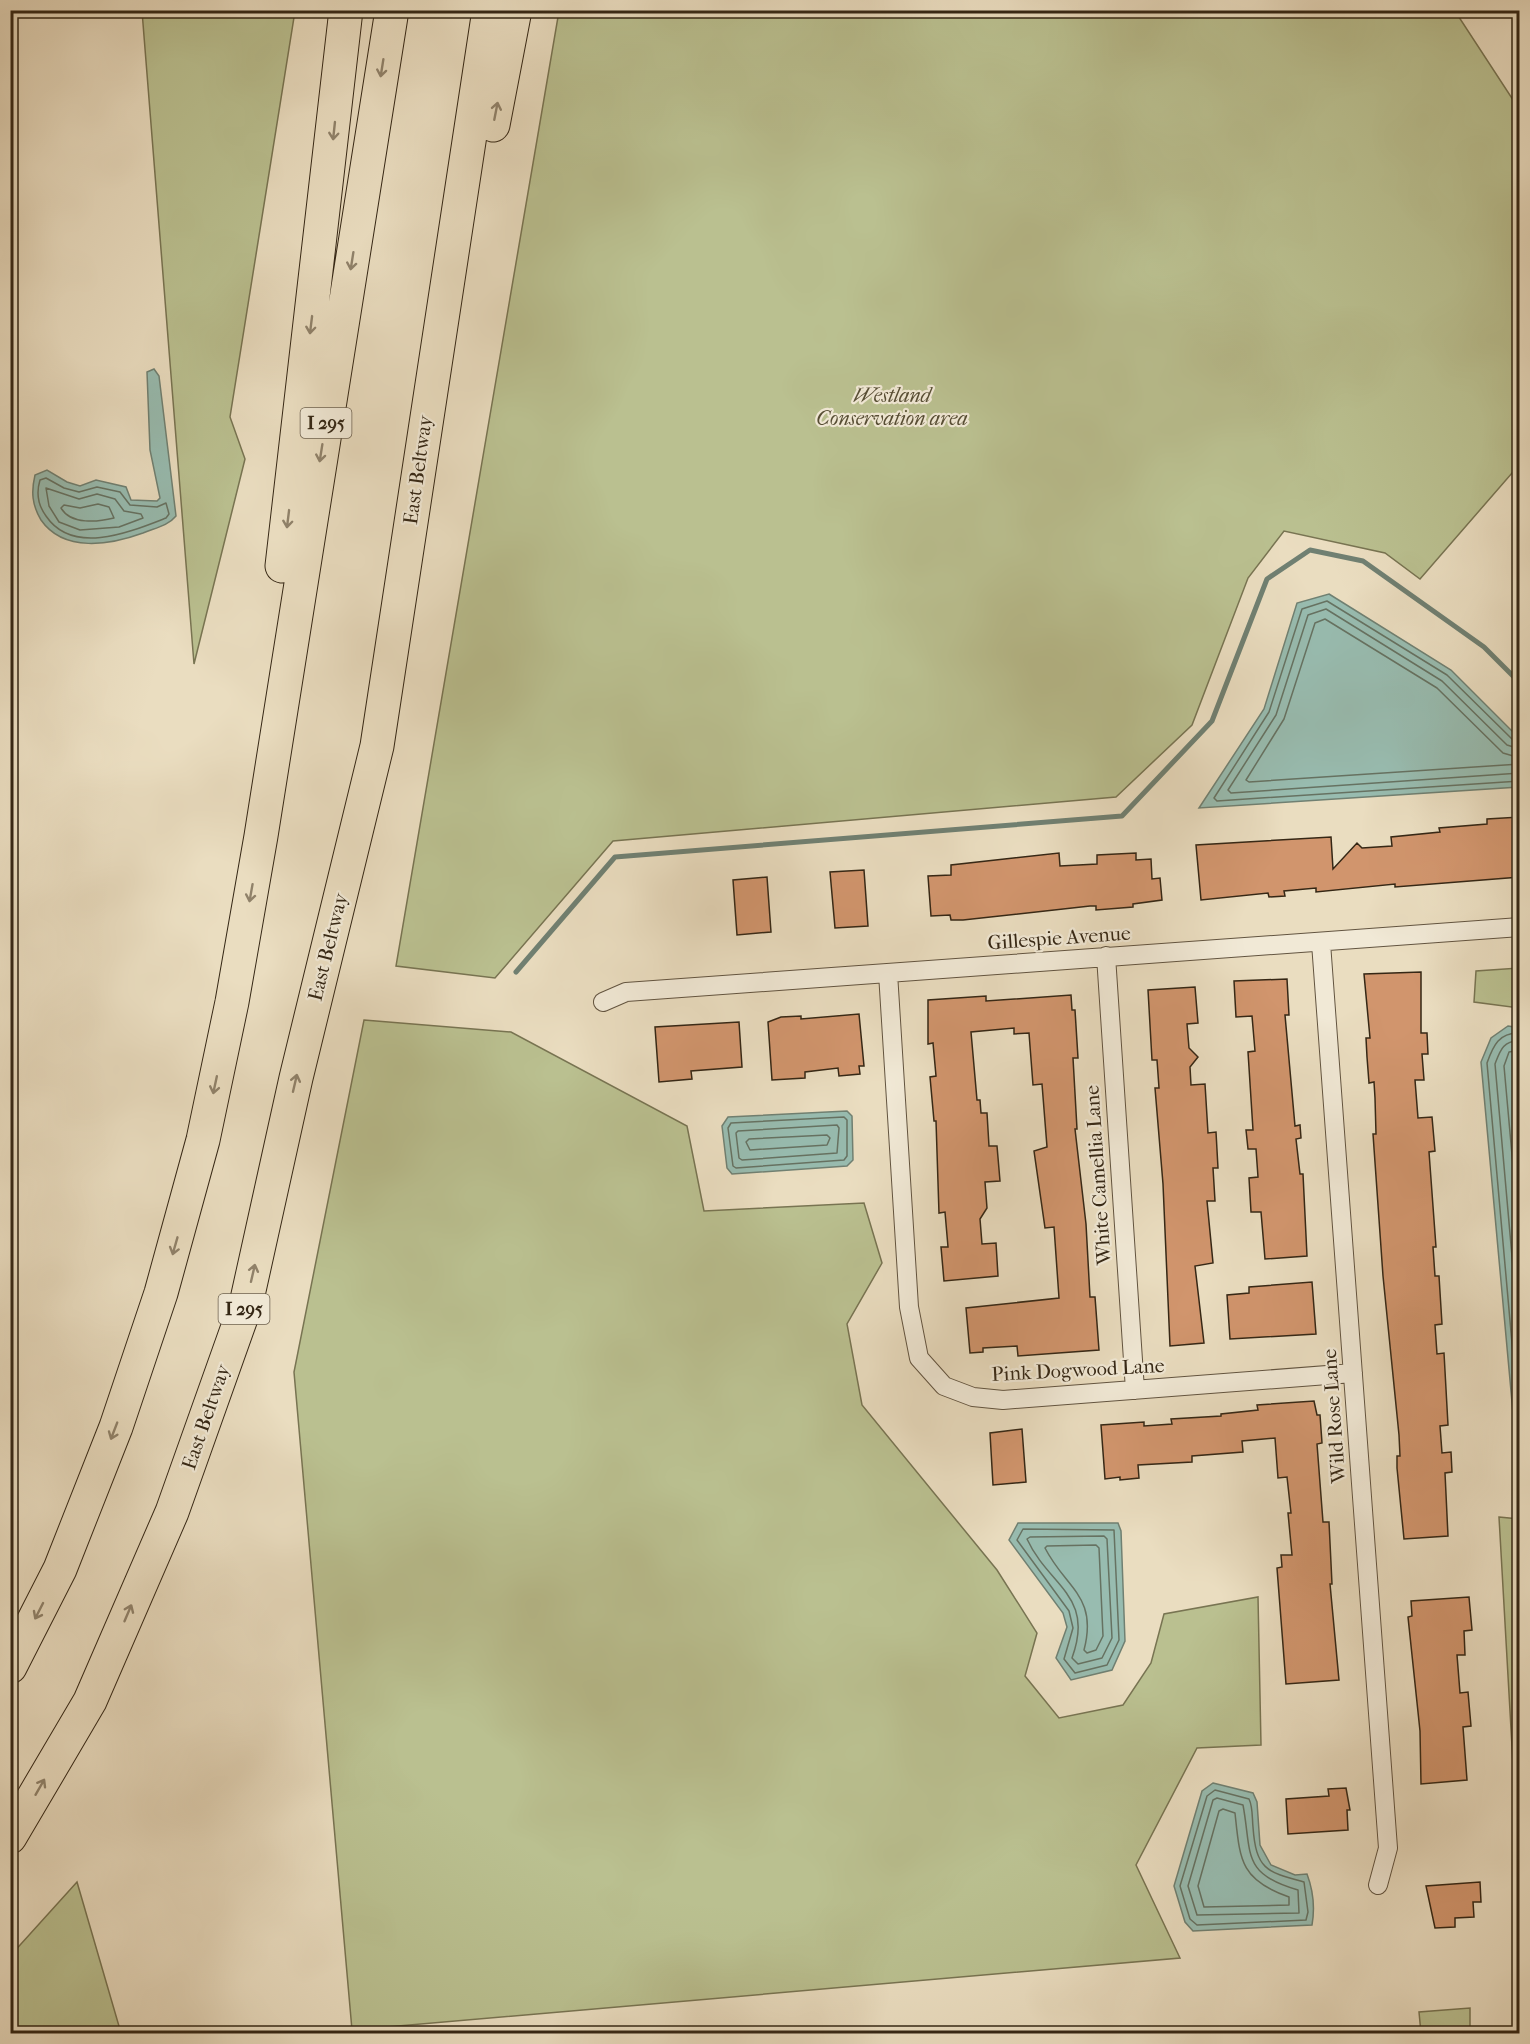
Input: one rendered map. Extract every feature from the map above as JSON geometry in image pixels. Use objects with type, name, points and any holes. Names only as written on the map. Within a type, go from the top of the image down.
[{"type":"highway","points":[[261,836],[263,745],[274,629],[346,10]]},
{"type":"highway","name":"I 295","points":[[10,1667],[60,1569],[116,1427],[161,1293],[191,1190],[217,1080],[261,836],[392,10]]},
{"type":"highway","name":"East Beltway","points":[[10,1838],[95,1691],[172,1512],[246,1304],[296,1078],[377,746],[489,10]]},
{"type":"highway","points":[[377,746],[515,10]]},
{"type":"street","name":"Gillespie Avenue","points":[[603,1002],[626,992],[1520,927]]},
{"type":"street","name":"Wild Rose Lane","points":[[1321,943],[1388,1848],[1378,1885]]},
{"type":"street","name":"White Camellia Lane","points":[[1106,956],[1135,1390]]},
{"type":"street","name":"Pink Dogwood Lane","points":[[888,973],[909,1307],[919,1358],[944,1386],[973,1397],[1003,1400],[1353,1373]]},
{"type":"green space","points":[[142,11],[295,11],[230,417],[245,459],[194,664]]},
{"type":"green space","name":"Westland Conservation area","points":[[559,11],[1455,11],[1519,109],[1519,465],[1420,579],[1385,553],[1284,531],[1248,578],[1192,725],[1116,797],[613,841],[495,978],[396,966]]},
{"type":"green space","points":[[1519,968],[1519,1008],[1474,1002],[1476,971]]},
{"type":"green space","points":[[364,1020],[511,1032],[687,1126],[704,1211],[864,1203],[882,1263],[847,1324],[862,1405],[997,1570],[1037,1633],[1025,1676],[1059,1718],[1123,1705],[1151,1663],[1164,1614],[1258,1597],[1261,1745],[1197,1748],[1136,1865],[1180,1958],[352,2030],[294,1372]]},
{"type":"green space","points":[[1499,1517],[1519,1519],[1519,1870]]},
{"type":"green space","points":[[77,1882],[121,2033],[11,2033],[11,1955]]},
{"type":"green space","points":[[1470,2008],[1470,2033],[1421,2033],[1419,2012]]},
{"type":"water","points":[[154,369],[159,376],[176,516],[161,526],[116,541],[88,543],[62,538],[51,531],[41,520],[34,504],[35,475],[47,470],[67,482],[80,486],[96,480],[126,487],[131,500],[157,501],[160,498],[150,450],[147,372]]},
{"type":"water","points":[[1329,594],[1451,670],[1519,738],[1519,787],[1199,808],[1264,709],[1297,603]]},
{"type":"water","points":[[1508,1026],[1520,1028],[1519,1479],[1481,1062],[1491,1038]]},
{"type":"water","points":[[847,1111],[852,1116],[853,1160],[847,1166],[732,1174],[727,1168],[722,1126],[728,1117]]},
{"type":"water","points":[[1018,1523],[1118,1523],[1121,1531],[1125,1641],[1112,1670],[1071,1680],[1056,1658],[1067,1627],[1063,1613],[1009,1540]]},
{"type":"water","points":[[1213,1783],[1253,1793],[1257,1802],[1260,1845],[1271,1865],[1295,1875],[1307,1874],[1313,1899],[1312,1925],[1193,1931],[1185,1922],[1174,1886],[1202,1791]]},
{"type":"building","points":[[1520,817],[1520,877],[1395,887],[1395,884],[1316,892],[1316,888],[1284,891],[1285,896],[1269,897],[1268,893],[1201,900],[1196,845],[1331,837],[1333,869],[1357,843],[1362,848],[1392,846],[1391,837],[1440,832],[1439,828],[1487,824],[1487,819]]},
{"type":"building","points":[[1059,853],[1060,866],[1097,864],[1097,855],[1136,853],[1136,860],[1151,859],[1152,879],[1160,878],[1162,900],[1133,904],[1133,907],[1096,910],[1096,906],[1090,906],[963,920],[951,920],[950,915],[931,916],[928,876],[951,875],[951,865]]},
{"type":"building","points":[[864,870],[868,926],[835,928],[830,872]]},
{"type":"building","points":[[767,877],[771,932],[737,935],[733,880]]},
{"type":"building","points":[[1421,972],[1421,1033],[1427,1033],[1428,1054],[1422,1054],[1424,1080],[1415,1080],[1418,1118],[1432,1117],[1435,1151],[1429,1152],[1436,1247],[1433,1247],[1435,1276],[1439,1276],[1442,1324],[1435,1325],[1437,1354],[1444,1353],[1448,1425],[1440,1426],[1442,1453],[1451,1452],[1452,1472],[1445,1473],[1448,1536],[1404,1539],[1397,1468],[1397,1456],[1400,1456],[1399,1435],[1383,1276],[1373,1134],[1376,1134],[1374,1082],[1369,1083],[1367,1057],[1366,1038],[1370,1038],[1364,974]]},
{"type":"building","points":[[1287,979],[1289,1015],[1285,1015],[1295,1126],[1300,1125],[1301,1138],[1296,1139],[1300,1174],[1303,1174],[1307,1256],[1265,1259],[1261,1212],[1251,1212],[1249,1178],[1258,1177],[1256,1149],[1248,1149],[1246,1130],[1253,1130],[1248,1052],[1255,1051],[1252,1016],[1236,1017],[1234,981]]},
{"type":"building","points":[[1195,987],[1198,1023],[1187,1024],[1189,1048],[1198,1057],[1190,1067],[1191,1085],[1205,1084],[1208,1133],[1216,1132],[1218,1168],[1213,1168],[1215,1201],[1207,1201],[1213,1263],[1195,1266],[1204,1343],[1170,1346],[1163,1184],[1155,1088],[1159,1088],[1157,1060],[1152,1060],[1148,990]]},
{"type":"building","points":[[1071,995],[1072,1010],[1075,1010],[1078,1058],[1073,1058],[1077,1129],[1075,1129],[1086,1224],[1090,1297],[1095,1297],[1099,1350],[1018,1356],[1017,1346],[983,1348],[983,1352],[970,1353],[966,1308],[1059,1298],[1054,1227],[1045,1228],[1034,1151],[1047,1147],[1042,1084],[1033,1085],[1029,1033],[1014,1034],[1014,1028],[971,1032],[977,1100],[980,1100],[981,1113],[987,1113],[989,1146],[997,1146],[1000,1181],[985,1182],[987,1208],[980,1219],[982,1244],[996,1243],[998,1276],[944,1281],[941,1247],[948,1247],[945,1212],[939,1213],[936,1121],[934,1121],[930,1077],[936,1076],[933,1043],[928,1044],[928,1000],[986,996],[986,1001]]},
{"type":"building","points":[[859,1014],[864,1066],[859,1066],[860,1074],[839,1076],[838,1068],[805,1072],[805,1078],[772,1080],[768,1022],[781,1017],[801,1016],[801,1019]]},
{"type":"building","points":[[739,1022],[742,1067],[691,1071],[692,1079],[659,1082],[655,1027]]},
{"type":"building","points":[[1312,1282],[1316,1334],[1230,1339],[1227,1295],[1249,1293],[1249,1287]]},
{"type":"building","points":[[1314,1401],[1317,1415],[1320,1415],[1322,1443],[1317,1444],[1323,1522],[1329,1522],[1332,1584],[1330,1584],[1339,1680],[1286,1684],[1277,1568],[1282,1567],[1281,1555],[1292,1555],[1288,1513],[1291,1513],[1287,1477],[1278,1478],[1275,1438],[1242,1441],[1243,1452],[1192,1456],[1192,1462],[1138,1465],[1139,1478],[1105,1479],[1101,1425],[1144,1422],[1144,1426],[1172,1424],[1171,1419],[1221,1416],[1221,1414],[1258,1410],[1257,1405]]},
{"type":"building","points":[[1022,1429],[1026,1482],[993,1485],[990,1433]]},
{"type":"building","points":[[1469,1597],[1472,1630],[1464,1631],[1465,1655],[1457,1655],[1460,1693],[1468,1692],[1471,1726],[1463,1727],[1467,1780],[1421,1784],[1420,1731],[1408,1617],[1412,1616],[1411,1601]]},
{"type":"building","points":[[1346,1788],[1350,1810],[1347,1810],[1348,1830],[1288,1834],[1286,1799],[1329,1796],[1328,1789]]},
{"type":"building","points":[[1480,1882],[1481,1902],[1473,1902],[1474,1917],[1455,1918],[1455,1927],[1435,1928],[1426,1886]]},
{"type":"waterway","points":[[516,972],[615,857],[1122,816],[1212,721],[1267,579],[1310,550],[1363,561],[1484,647],[1520,683]]}]
